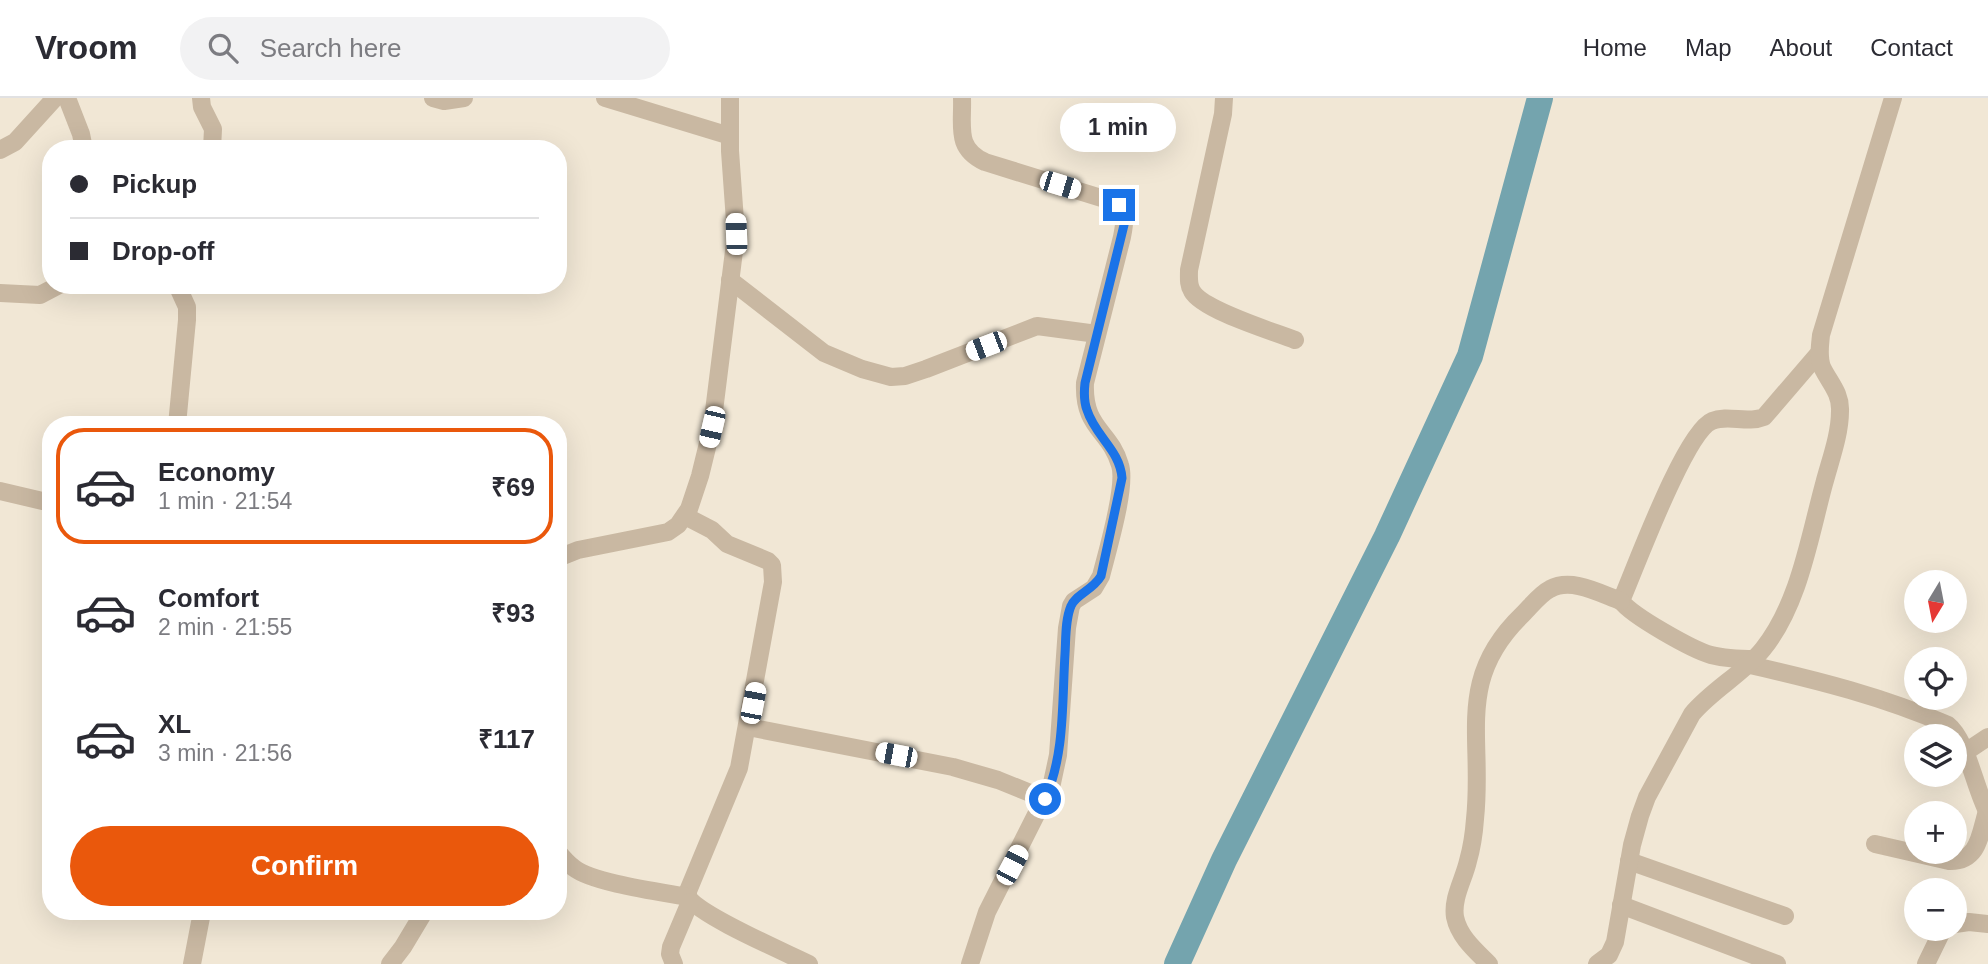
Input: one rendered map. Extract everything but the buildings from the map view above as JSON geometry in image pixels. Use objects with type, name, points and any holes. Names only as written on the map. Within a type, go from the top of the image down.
[{"type":"street","points":[[0,150],[15,142],[55,98]]},
{"type":"street","points":[[67,98],[82,140]]},
{"type":"street","points":[[201,98],[201,107],[213,129],[212,140]]},
{"type":"street","points":[[433,98],[444,101],[464,98]]},
{"type":"street","points":[[605,98],[730,136]]},
{"type":"street","points":[[567,554],[668,531],[685,516],[701,476],[712,427],[736,234],[730,98]]},
{"type":"street","points":[[962,98],[963,140],[971,155],[985,162],[1111,201],[1119,205],[1125,214],[1122,237],[1085,383],[1086,404],[1091,420],[1115,453],[1121,466],[1122,478],[1101,576],[1094,588],[1071,606],[1058,755],[1052,783],[987,912],[970,964]]},
{"type":"street","points":[[1224,98],[1223,114],[1189,270],[1189,283],[1192,293],[1205,305],[1294,340]]},
{"type":"street","points":[[1597,964],[1609,955],[1615,942],[1629,861],[1647,797],[1692,714],[1701,703],[1752,662],[1781,623],[1799,576],[1836,441],[1841,410],[1836,389],[1822,366],[1819,353],[1821,335],[1893,98]]},
{"type":"street","points":[[730,281],[824,353],[862,369],[891,377],[905,376],[926,369],[1037,326],[1097,334]]},
{"type":"street","points":[[0,293],[42,294]]},
{"type":"street","points":[[178,416],[187,320],[187,307],[181,294]]},
{"type":"street","points":[[1621,601],[1668,488],[1697,434],[1705,425],[1719,419],[1756,420],[1765,417],[1819,353]]},
{"type":"street","points":[[0,491],[42,501]]},
{"type":"street","points":[[674,964],[670,954],[671,947],[689,899],[688,891],[739,768],[774,582],[772,565],[765,559],[727,544],[712,530],[685,516]]},
{"type":"street","points":[[1489,964],[1464,937],[1455,914],[1475,818],[1478,749],[1475,711],[1481,678],[1501,638],[1548,589],[1566,584],[1621,601],[1631,612],[1703,652],[1804,677],[1918,712],[1946,724]]},
{"type":"street","points":[[748,727],[953,767],[998,780],[1045,799]]},
{"type":"street","points":[[1967,751],[1988,737]]},
{"type":"street","points":[[1875,844],[1961,862],[1970,856],[1975,849],[1987,812],[1967,762]]},
{"type":"street","points":[[1629,861],[1785,916]]},
{"type":"street","points":[[567,862],[575,870],[585,874],[689,899],[714,918],[809,964]]},
{"type":"street","points":[[1621,905],[1777,964]]},
{"type":"street","points":[[192,964],[200,920]]},
{"type":"street","points":[[390,964],[419,920]]},
{"type":"street","points":[[1967,922],[1988,923]]},
{"type":"street","points":[[1926,964],[1937,941]]},
{"type":"waterway","points":[[1177,964],[1224,860],[1387,536],[1470,356],[1540,98]]},
{"type":"route","points":[[1045,799],[1052,783],[1058,755],[1071,606],[1094,588],[1101,576],[1121,488],[1121,466],[1091,420],[1084,397],[1085,383],[1125,221],[1125,214],[1119,205]]}]
